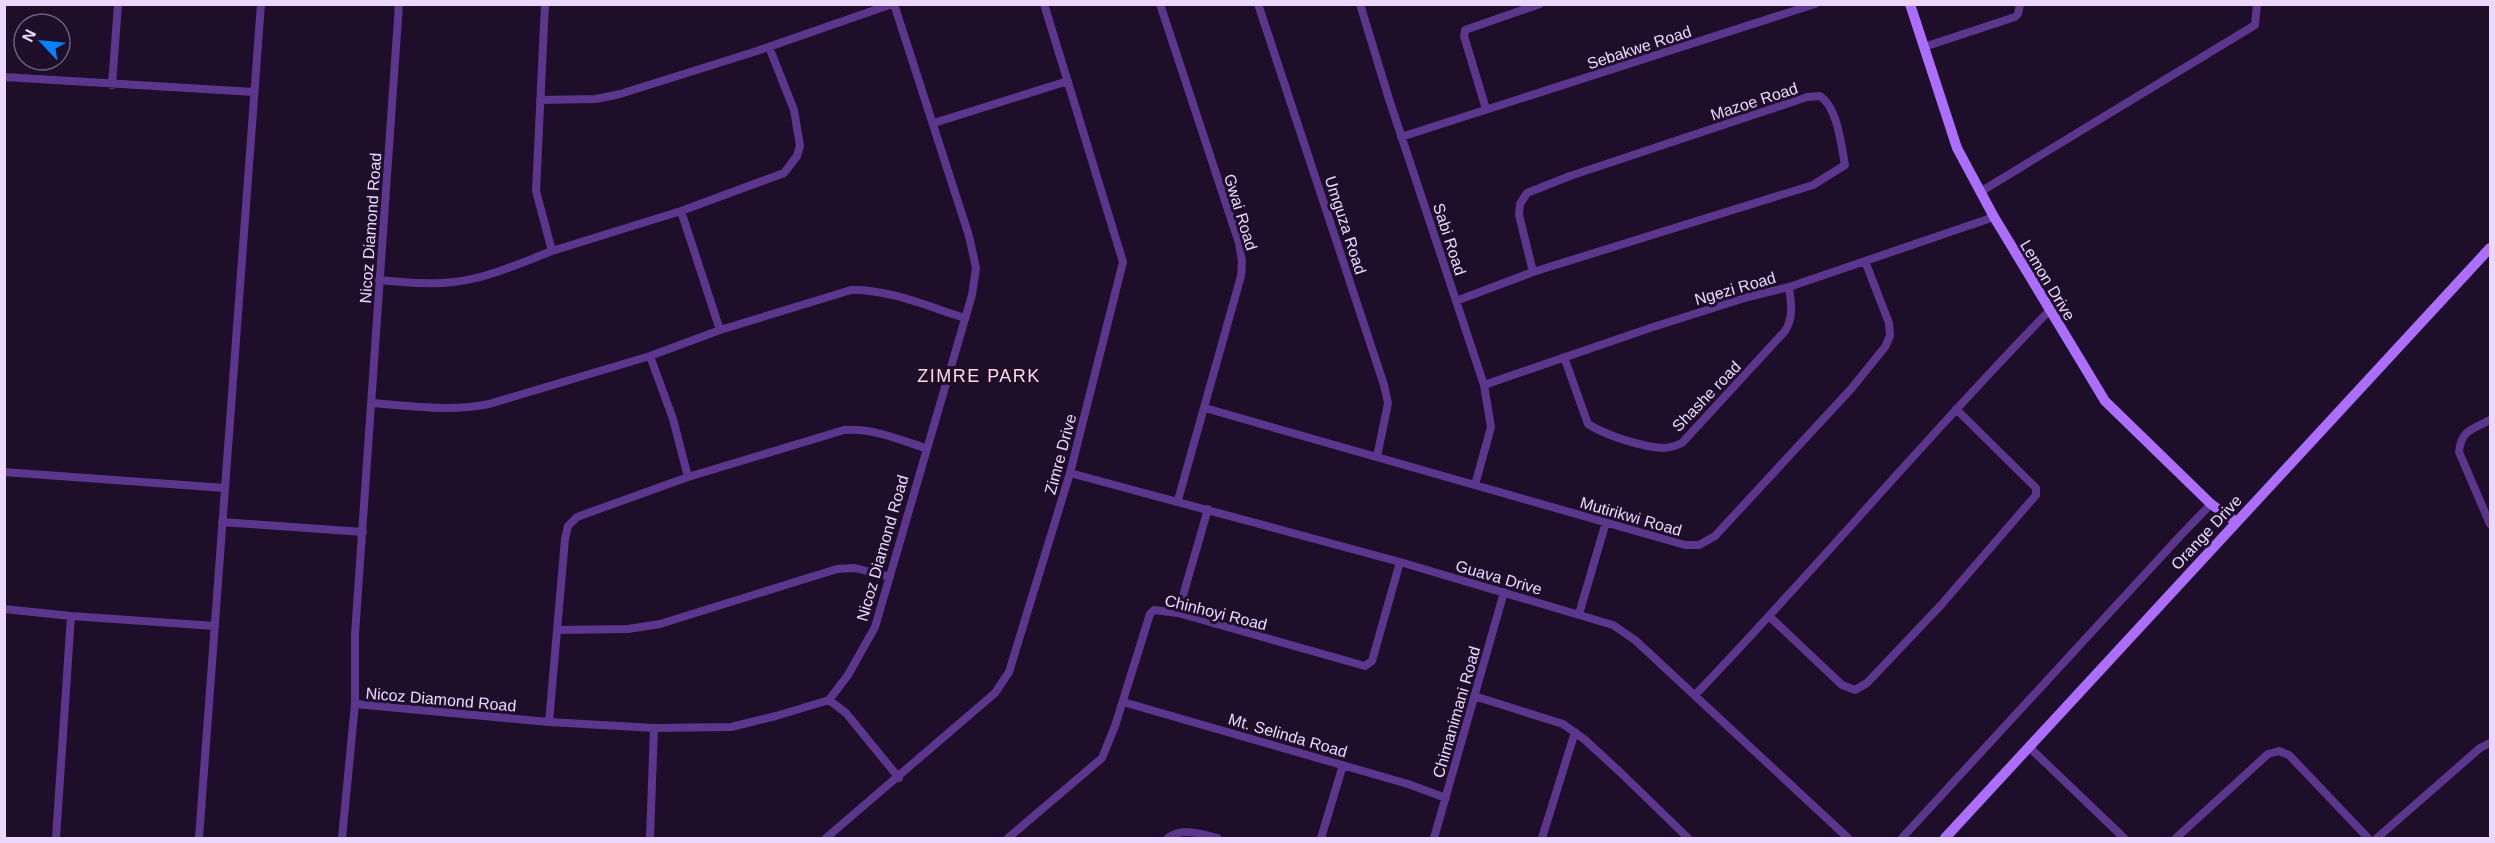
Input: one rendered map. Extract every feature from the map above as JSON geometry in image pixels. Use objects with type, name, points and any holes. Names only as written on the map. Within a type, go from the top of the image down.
[{"type":"street","points":[[112,85],[118,4]]},
{"type":"street","points":[[199,838],[261,4]]},
{"type":"street","name":"Nicoz Diamond Road","points":[[342,838],[355,704],[355,634],[399,4]]},
{"type":"street","points":[[545,4],[536,191],[552,252]]},
{"type":"street","points":[[540,100],[604,98],[769,47],[893,4]]},
{"type":"street","name":"Nicoz Diamond Road","points":[[355,704],[549,722],[654,728],[731,727],[829,700],[848,675],[875,627],[925,448],[972,295],[976,268],[934,123],[893,4]]},
{"type":"street","name":"Zimre Drive","points":[[826,838],[899,778],[995,693],[1009,672],[1070,473],[1123,262],[1044,4]]},
{"type":"street","name":"Gwai Road","points":[[1160,4],[1239,243],[1242,262],[1241,276],[1178,500]]},
{"type":"street","name":"Umguza Road","points":[[1258,4],[1384,385],[1388,403],[1377,457]]},
{"type":"street","name":"Sabi Road","points":[[1360,4],[1401,137],[1484,385],[1491,427],[1476,485]]},
{"type":"street","points":[[1486,109],[1464,33],[1467,28],[1540,4]]},
{"type":"street","name":"Sebakwe Road","points":[[1401,137],[1815,4]]},
{"type":"street","name":"Lemon Drive","points":[[1910,4],[1957,148],[1994,217],[2105,401],[2211,504],[2236,522]]},
{"type":"street","points":[[1924,47],[2015,17],[2020,4]]},
{"type":"street","points":[[1980,192],[2255,25],[2257,4]]},
{"type":"street","points":[[379,280],[426,283],[454,282],[479,277],[681,211],[784,173],[797,156],[800,146],[794,110],[769,47]]},
{"type":"street","points":[[4,77],[254,92]]},
{"type":"street","points":[[934,123],[1068,81]]},
{"type":"street","name":"Mazoe Road","points":[[1456,301],[1533,272],[1814,185],[1845,165],[1828,103],[1820,96],[1807,97],[1580,172],[1527,193],[1520,204],[1519,215],[1533,272]]},
{"type":"street","points":[[681,211],[720,330]]},
{"type":"street","name":"Ngezi Road","points":[[1484,385],[1748,297],[1789,287],[1994,217]]},
{"type":"street","name":"Orange Drive","points":[[1945,838],[2490,248]]},
{"type":"street","name":"Mutirikwi Road","points":[[1205,408],[1689,546],[1699,545],[1715,537],[1851,389],[1886,347],[1890,336],[1889,323],[1865,261]]},
{"type":"street","name":"Shashe road","points":[[1564,357],[1588,424],[1624,439],[1671,448],[1682,443],[1785,331],[1792,314],[1789,287]]},
{"type":"street","points":[[372,403],[435,408],[466,408],[489,404],[650,356],[720,330],[851,290],[900,298],[965,318]]},
{"type":"street","points":[[1695,695],[1770,617],[1956,409],[2049,311]]},
{"type":"street","points":[[650,356],[673,419],[688,477]]},
{"type":"street","points":[[1770,617],[1842,686],[1855,690],[1867,683],[1941,604],[2036,495],[2036,488],[1956,409]]},
{"type":"street","points":[[2490,420],[2466,432],[2460,441],[2459,452],[2490,524]]},
{"type":"street","points":[[549,722],[565,539],[568,526],[577,517],[688,477],[844,430],[876,431],[925,448]]},
{"type":"street","points":[[4,472],[225,488]]},
{"type":"street","name":"Guava Drive","points":[[1070,473],[1178,500],[1400,562],[1613,625],[1623,630],[1695,695],[1848,838]]},
{"type":"street","points":[[1902,838],[2211,504]]},
{"type":"street","points":[[1178,613],[1208,509]]},
{"type":"street","points":[[222,522],[363,532]]},
{"type":"street","points":[[1579,614],[1606,522]]},
{"type":"street","name":"Chinhoyi Road","points":[[1008,838],[1102,758],[1123,702],[1149,614],[1154,610],[1178,613],[1365,666],[1372,661],[1400,562]]},
{"type":"street","points":[[558,630],[628,629],[660,624],[837,569],[855,568],[890,577]]},
{"type":"street","name":"Chimanimani Road","points":[[1434,838],[1504,592]]},
{"type":"street","points":[[4,609],[215,626]]},
{"type":"street","points":[[56,838],[70,616]]},
{"type":"street","points":[[1474,696],[1563,724],[1575,732],[1688,838]]},
{"type":"street","points":[[829,700],[846,713],[899,778]]},
{"type":"street","name":"Mt. Selinda Road","points":[[1123,702],[1343,765],[1446,798]]},
{"type":"street","points":[[650,838],[654,728]]},
{"type":"street","points":[[1542,838],[1575,732]]},
{"type":"street","points":[[2377,838],[2463,763],[2490,743]]},
{"type":"street","points":[[2029,747],[2124,838]]},
{"type":"street","points":[[2176,838],[2268,754],[2279,751],[2289,755],[2368,838]]},
{"type":"street","points":[[1321,838],[1343,765]]},
{"type":"street","points":[[1168,838],[1192,832],[1217,838]]},
{"type":"district","name":"ZIMRE PARK","points":[[979,376]]}]
